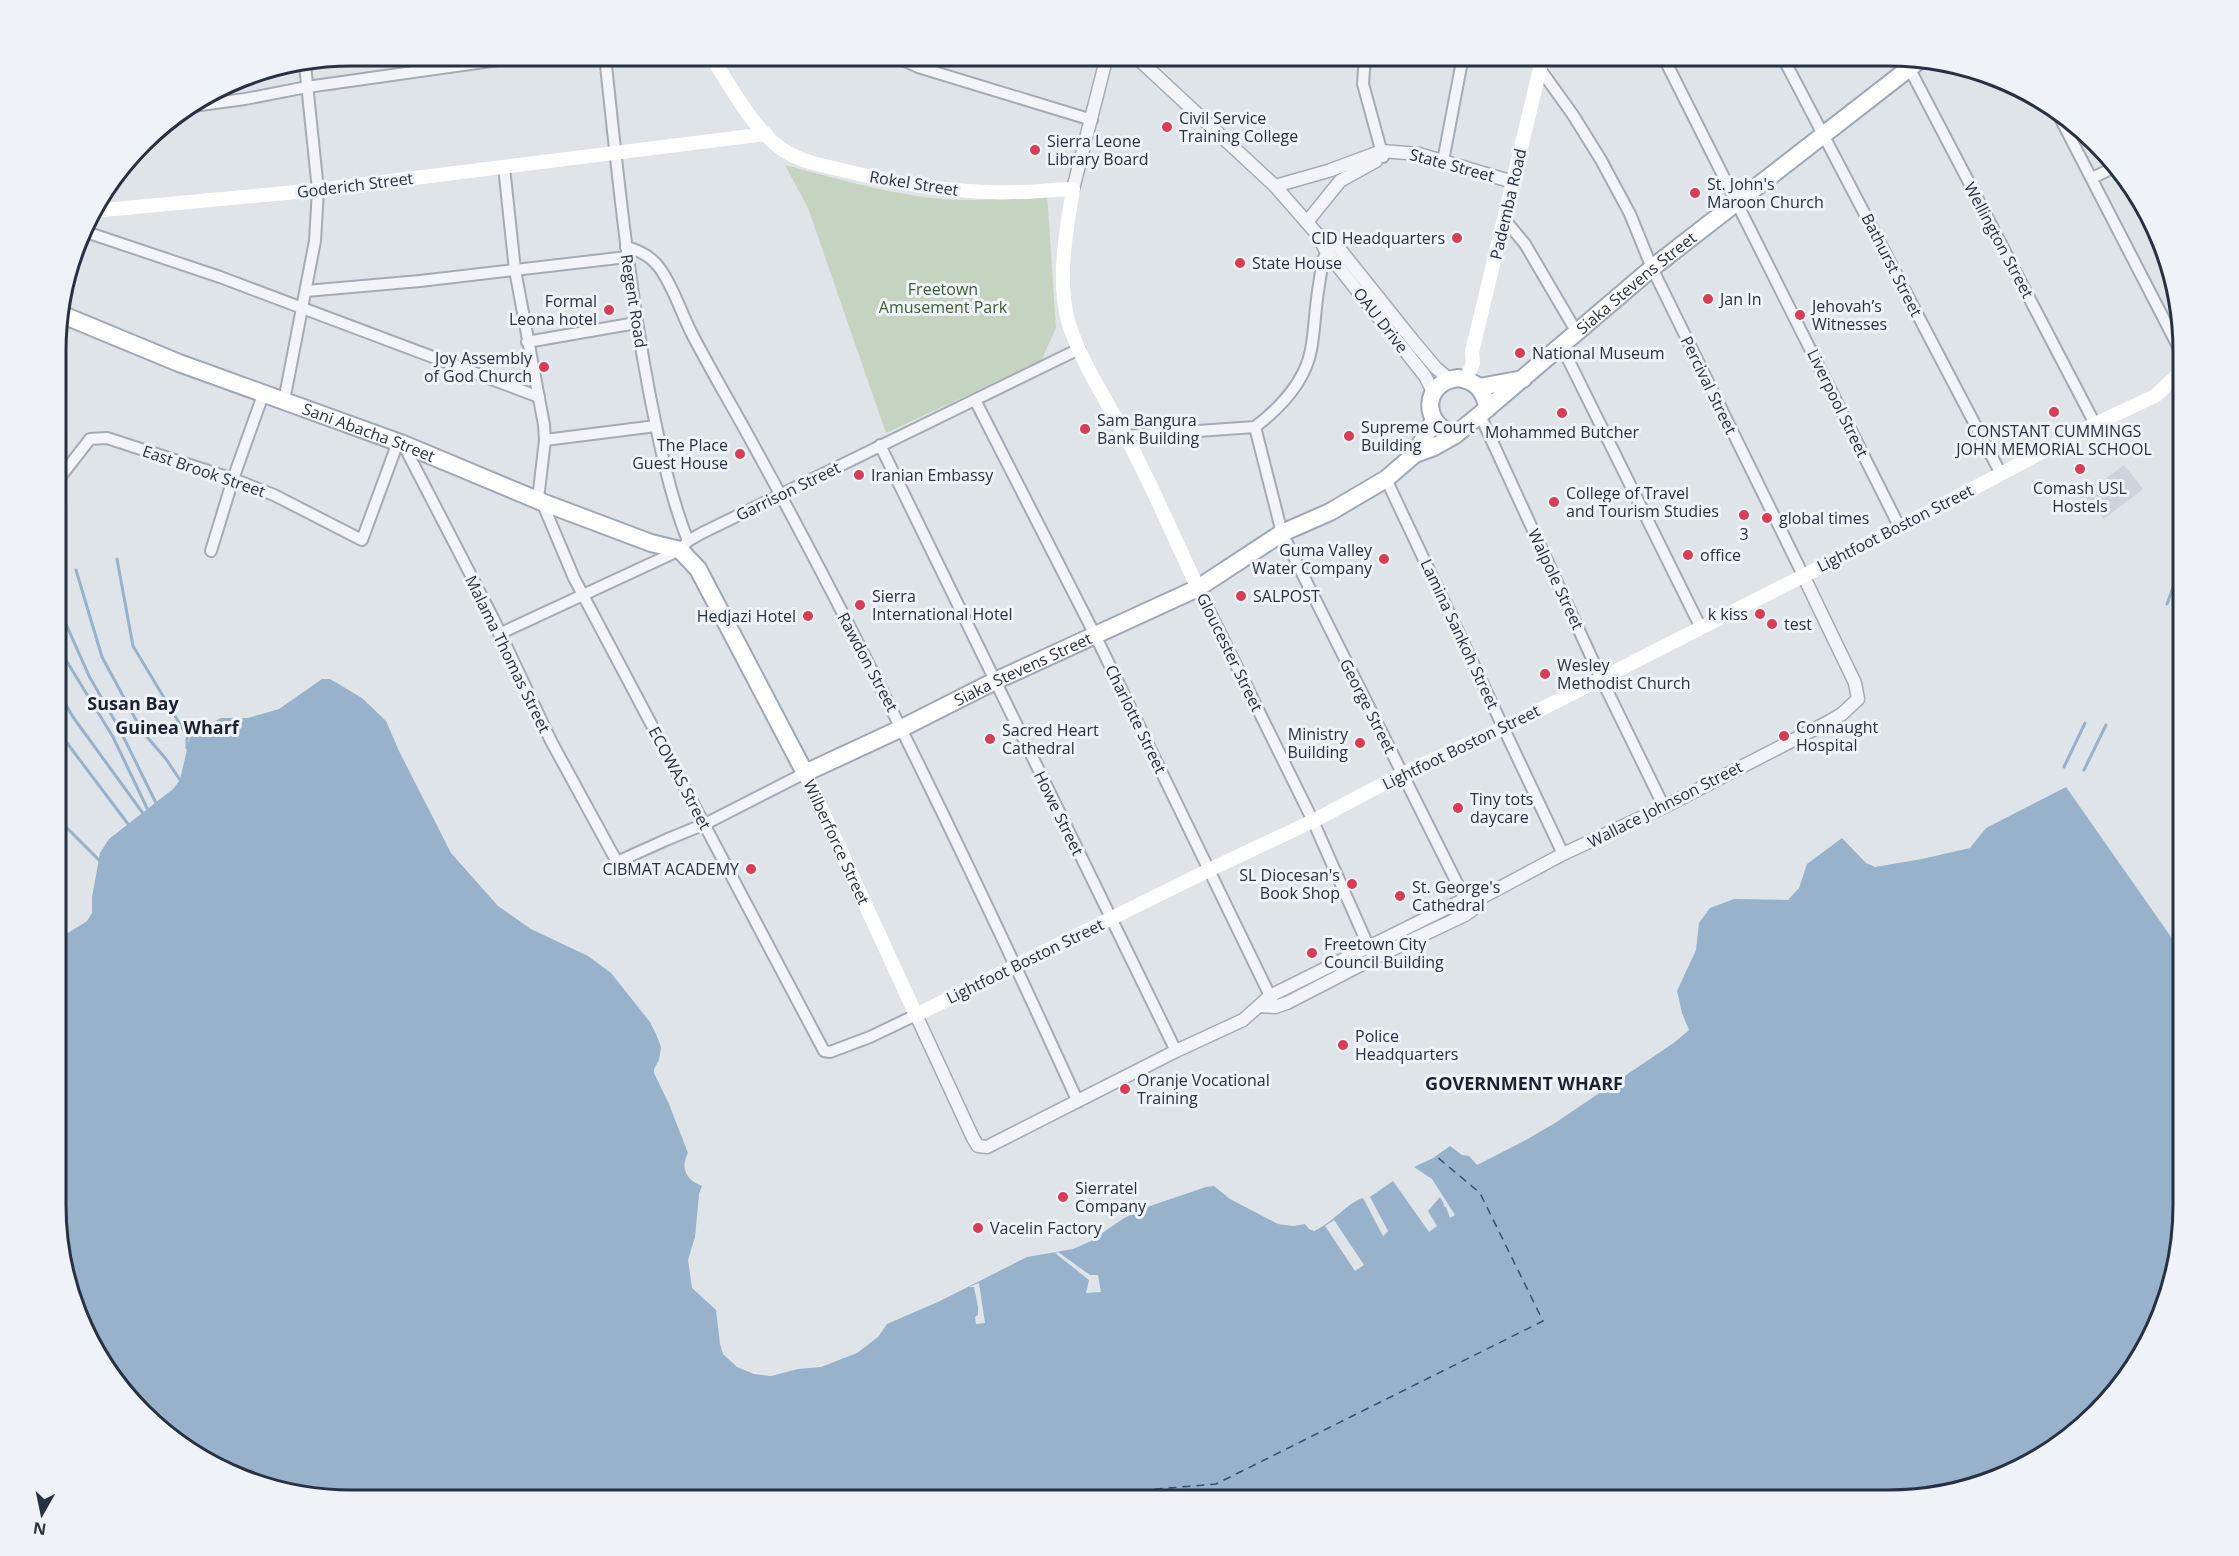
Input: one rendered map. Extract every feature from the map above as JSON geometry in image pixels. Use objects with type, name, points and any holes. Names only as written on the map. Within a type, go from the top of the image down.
[{"type":"main road","name":"Rokel Street","points":[[717,66],[740,102],[766,134],[780,148],[798,158],[900,183],[944,189],[989,193],[1073,189]]},
{"type":"main road","name":"Pademba Road","points":[[1467,382],[1481,367],[1472,352],[1540,66]]},
{"type":"main road","name":"Siaka Stevens Street","points":[[1484,412],[1652,268],[1824,134],[1904,67]]},
{"type":"main road","name":"Goderich Street","points":[[103,210],[318,190],[766,134]]},
{"type":"main road","name":"Gloucester Street","points":[[1073,189],[1064,248],[1064,288],[1068,320],[1079,349],[1126,436],[1198,588]]},
{"type":"main road","name":"Sani Abacha Street","points":[[68,317],[168,359],[400,443],[540,501],[651,543],[684,545]]},
{"type":"main road","points":[[1467,382],[1484,412],[1455,435],[1445,432],[1434,420],[1430,402],[1437,387],[1467,382],[1524,379]]},
{"type":"main road","name":"Lightfoot Boston Street","points":[[916,1014],[1209,870],[1313,822],[1402,774],[1504,728],[2095,424],[2155,396],[2173,379]]},
{"type":"main road","name":"Siaka Stevens Street","points":[[1416,454],[1434,420]]},
{"type":"main road","name":"Siaka Stevens Street","points":[[805,773],[995,681],[1096,637],[1198,588],[1282,533],[1330,512],[1386,479],[1416,454],[1455,435]]},
{"type":"main road","name":"Wilberforce Street","points":[[684,545],[805,773],[916,1014]]},
{"type":"street","points":[[208,104],[307,87],[456,66]]},
{"type":"street","name":"Regent Road","points":[[606,66],[636,322],[656,426],[684,545]]},
{"type":"street","points":[[916,66],[1092,120]]},
{"type":"street","points":[[1073,189],[1105,66]]},
{"type":"street","points":[[1146,66],[1275,186],[1307,222],[1340,182],[1385,153],[1363,84],[1364,66]]},
{"type":"street","points":[[1443,160],[1461,66]]},
{"type":"street","name":"Percival Street","points":[[1543,66],[1601,160],[1630,214],[1652,268],[1855,683],[1858,699],[1850,708]]},
{"type":"street","name":"Liverpool Street","points":[[1668,66],[1899,526]]},
{"type":"street","name":"Bathurst Street","points":[[1787,66],[2001,474]]},
{"type":"street","name":"Wellington Street","points":[[1914,67],[2095,424]]},
{"type":"street","points":[[284,401],[315,241],[318,190],[305,69]]},
{"type":"street","points":[[2066,128],[2172,335]]},
{"type":"street","name":"State Street","points":[[1275,186],[1385,153],[1409,152],[1513,182]]},
{"type":"street","points":[[504,167],[515,270],[544,425],[540,501]]},
{"type":"street","points":[[2092,178],[2108,170]]},
{"type":"street","points":[[1504,220],[1524,244],[1576,331]]},
{"type":"street","name":"OAU Drive","points":[[1307,222],[1436,368],[1467,382]]},
{"type":"street","points":[[91,234],[220,277],[539,397]]},
{"type":"street","points":[[1126,436],[1255,427],[1281,403],[1304,369],[1311,353],[1317,298],[1330,247]]},
{"type":"street","name":"OAU Drive","points":[[1330,247],[1425,376],[1433,392]]},
{"type":"street","name":"Rawdon Street","points":[[626,252],[640,250],[650,257],[662,271],[692,333],[781,495],[902,728],[1016,964],[1078,1102]]},
{"type":"street","points":[[306,291],[515,270],[626,252]]},
{"type":"street","points":[[527,342],[636,322]]},
{"type":"street","points":[[1561,345],[1701,628]]},
{"type":"street","name":"Garrison Street","points":[[500,634],[583,596],[880,445],[1079,349]]},
{"type":"street","points":[[211,551],[232,479],[263,395]]},
{"type":"street","name":"Charlotte Street","points":[[975,400],[1096,637],[1273,1002]]},
{"type":"street","name":"Walpole Street","points":[[1484,412],[1601,678],[1664,807]]},
{"type":"street","points":[[545,440],[656,426]]},
{"type":"street","name":"George Street","points":[[1255,427],[1282,533],[1472,910]]},
{"type":"street","name":"East Brook Street","points":[[66,469],[90,439],[107,438],[232,479],[309,512],[362,540],[400,443]]},
{"type":"street","name":"Malama Thomas Street","points":[[400,443],[500,634],[551,741],[617,862]]},
{"type":"street","name":"Howe Street","points":[[880,445],[1176,1051]]},
{"type":"street","name":"Lamina Sankoh Street","points":[[1386,479],[1563,854]]},
{"type":"street","name":"ECOWAS Street","points":[[540,501],[583,596],[824,1051]]},
{"type":"street","name":"Gloucester Street","points":[[1198,588],[1313,822],[1371,952]]},
{"type":"street","name":"Wallace Johnson Street","points":[[1273,1002],[1371,952],[1465,899],[1479,899],[1563,854],[1664,807],[1830,721],[1850,708]]},
{"type":"street","name":"Siaka Stevens Street","points":[[617,862],[668,838],[705,824],[805,773]]},
{"type":"street","name":"Wallace Johnson Street","points":[[1371,952],[1472,910],[1479,899]]},
{"type":"street","points":[[1078,1102],[1176,1051],[1243,1020],[1260,1006],[1273,1002]]},
{"type":"street","name":"Lightfoot Boston Street","points":[[824,1051],[830,1052],[870,1037],[916,1014]]},
{"type":"street","name":"Wilberforce Street","points":[[916,1014],[978,1146],[987,1147],[1078,1102]]},
{"type":"shaded area","points":[[2124,465],[2143,489],[2104,519],[2090,503],[2087,505],[2077,495],[2085,489],[2088,492]]},
{"type":"green space","name":"Freetown Amusement Park","points":[[785,165],[924,197],[980,200],[1047,193],[1056,328],[1041,361],[886,433],[808,208]]},
{"type":"water","points":[[322,679],[330,679],[362,698],[386,721],[451,853],[498,906],[531,929],[588,956],[611,973],[650,1022],[661,1047],[654,1073],[688,1153],[685,1164],[686,1173],[688,1177],[702,1186],[699,1194],[695,1237],[688,1260],[692,1288],[716,1310],[723,1354],[737,1367],[754,1374],[771,1376],[798,1369],[821,1367],[857,1353],[878,1337],[887,1324],[940,1301],[1027,1257],[1073,1249],[1091,1241],[1124,1218],[1147,1207],[1206,1187],[1214,1186],[1230,1199],[1278,1224],[1293,1226],[1305,1224],[1314,1231],[1352,1203],[1363,1198],[1383,1236],[1388,1231],[1370,1197],[1393,1181],[1429,1232],[1437,1226],[1428,1211],[1440,1197],[1450,1218],[1455,1215],[1432,1179],[1414,1167],[1450,1146],[1462,1155],[1469,1156],[1477,1165],[1555,1123],[1675,1042],[1689,1030],[1677,991],[1696,950],[1699,923],[1710,908],[1734,899],[1788,900],[1799,888],[1807,864],[1842,838],[1866,863],[1875,867],[1970,848],[1986,828],[2066,787],[2173,940],[2173,1205],[2168,1261],[2158,1297],[2135,1348],[2114,1379],[2090,1407],[2062,1431],[2014,1461],[1980,1475],[1925,1488],[1888,1490],[351,1490],[295,1485],[259,1475],[208,1452],[177,1431],[149,1407],[125,1379],[104,1348],[81,1297],[71,1261],[66,1205],[66,934],[87,921],[92,913],[92,897],[100,853],[109,839],[173,789],[180,780],[190,736],[195,731],[221,718],[248,718],[279,709]]},
{"type":"pier","points":[[1334,1220],[1364,1265],[1355,1271],[1325,1226]]},
{"type":"pier","points":[[1058,1252],[1090,1275],[1098,1275],[1101,1292],[1086,1293],[1089,1280],[1055,1253]]},
{"type":"pier","points":[[979,1283],[985,1323],[976,1324],[975,1317],[978,1315],[978,1307],[974,1287],[969,1287]]},
{"type":"waterway","points":[[117,559],[133,646],[187,736],[187,748]]},
{"type":"waterway","points":[[76,570],[102,657],[142,731],[166,759],[180,780]]},
{"type":"waterway","points":[[2167,604],[2173,588]]},
{"type":"waterway","points":[[66,624],[89,676],[119,728],[156,803]]},
{"type":"waterway","points":[[66,660],[113,737],[147,808]]},
{"type":"waterway","points":[[66,705],[142,812]]},
{"type":"waterway","points":[[2064,767],[2085,723]]},
{"type":"waterway","points":[[2084,770],[2106,725]]},
{"type":"waterway","points":[[66,742],[128,824]]},
{"type":"waterway","points":[[66,827],[99,860]]},
{"type":"ferry route","points":[[1146,1490],[1216,1484],[1543,1321],[1480,1193],[1436,1156]]},
{"type":"place","name":"Civil Service Training College","points":[[1167,127]]},
{"type":"place","name":"Sierra Leone Library Board","points":[[1035,150]]},
{"type":"place","name":"St. John's Maroon Church","points":[[1695,193]]},
{"type":"place","name":"CID Headquarters","points":[[1457,238]]},
{"type":"place","name":"State House","points":[[1240,263]]},
{"type":"place","name":"Jan In","points":[[1708,299]]},
{"type":"place","name":"Formal Leona hotel","points":[[609,310]]},
{"type":"place","name":"Jehovah’s Witnesses","points":[[1800,315]]},
{"type":"place","name":"National Museum","points":[[1520,353]]},
{"type":"place","name":"Joy Assembly of God Church","points":[[544,367]]},
{"type":"place","name":"CONSTANT CUMMINGS JOHN MEMORIAL SCHOOL","points":[[2054,412]]},
{"type":"place","name":"Mohammed Butcher","points":[[1562,413]]},
{"type":"place","name":"Sam Bangura Bank Building","points":[[1085,429]]},
{"type":"place","name":"Supreme Court Building","points":[[1349,436]]},
{"type":"place","name":"The Place Guest House","points":[[740,454]]},
{"type":"place","name":"Comash USL Hostels","points":[[2080,469]]},
{"type":"place","name":"Iranian Embassy","points":[[859,475]]},
{"type":"place","name":"College of Travel and Tourism Studies","points":[[1554,502]]},
{"type":"place","name":"3","points":[[1744,515]]},
{"type":"place","name":"global times","points":[[1767,518]]},
{"type":"place","name":"office","points":[[1688,555]]},
{"type":"place","name":"Guma Valley Water Company","points":[[1384,559]]},
{"type":"place","name":"SALPOST","points":[[1241,596]]},
{"type":"place","name":"Sierra International Hotel","points":[[860,605]]},
{"type":"place","name":"k kiss","points":[[1760,614]]},
{"type":"place","name":"Hedjazi Hotel","points":[[808,616]]},
{"type":"place","name":"test","points":[[1772,624]]},
{"type":"place","name":"Wesley Methodist Church","points":[[1545,674]]},
{"type":"place","name":"Connaught Hospital","points":[[1784,736]]},
{"type":"place","name":"Sacred Heart Cathedral","points":[[990,739]]},
{"type":"place","name":"Ministry Building","points":[[1360,743]]},
{"type":"place","name":"Tiny tots daycare","points":[[1458,808]]},
{"type":"place","name":"CIBMAT ACADEMY","points":[[751,869]]},
{"type":"place","name":"SL Diocesan's Book Shop","points":[[1352,884]]},
{"type":"place","name":"St. George's Cathedral","points":[[1400,896]]},
{"type":"place","name":"Freetown City Council Building","points":[[1312,953]]},
{"type":"place","name":"Police Headquarters","points":[[1343,1045]]},
{"type":"place","name":"Oranje Vocational Training","points":[[1125,1089]]},
{"type":"place","name":"Sierratel Company","points":[[1063,1197]]},
{"type":"place","name":"Vacelin Factory","points":[[978,1228]]},
{"type":"district","name":"Susan Bay","points":[[133,703]]},
{"type":"district","name":"Guinea Wharf","points":[[177,727]]},
{"type":"district","name":"GOVERNMENT WHARF","points":[[1524,1083]]}]
